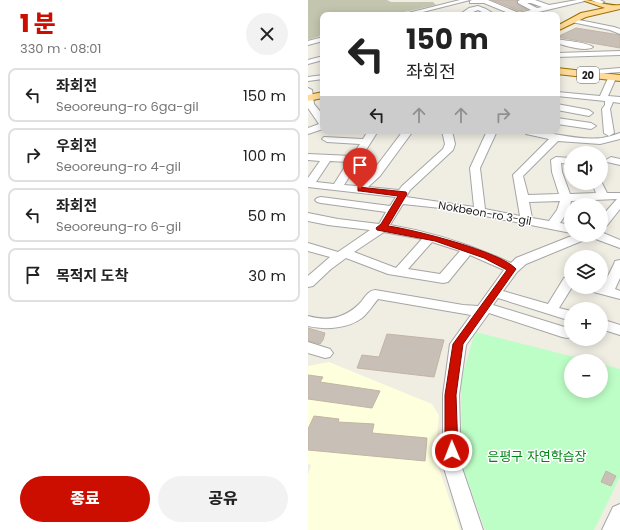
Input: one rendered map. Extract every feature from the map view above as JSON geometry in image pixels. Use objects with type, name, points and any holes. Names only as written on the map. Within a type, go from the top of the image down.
[{"type":"main road","points":[[586,0],[618,8]]},
{"type":"main road","points":[[597,1],[618,8]]},
{"type":"main road","points":[[560,27],[584,16],[618,8]]},
{"type":"main road","name":"20","points":[[560,72],[594,71],[616,78]]},
{"type":"main road","points":[[308,95],[320,95]]},
{"type":"street","points":[[417,12],[470,1],[485,0],[511,12]]},
{"type":"street","points":[[530,12],[586,0]]},
{"type":"street","points":[[537,10],[520,2],[532,1],[548,7]]},
{"type":"street","points":[[435,12],[449,8],[450,5]]},
{"type":"street","points":[[468,12],[475,8],[487,12]]},
{"type":"street","points":[[574,20],[612,28],[620,32]]},
{"type":"street","points":[[310,42],[312,44],[320,44]]},
{"type":"street","points":[[560,42],[589,47]]},
{"type":"street","points":[[308,51],[320,45]]},
{"type":"street","points":[[600,48],[620,49]]},
{"type":"street","points":[[560,55],[620,53]]},
{"type":"street","points":[[308,62],[320,59]]},
{"type":"street","points":[[560,62],[620,60]]},
{"type":"street","points":[[308,69],[317,66]]},
{"type":"street","points":[[594,71],[620,70]]},
{"type":"street","points":[[308,79],[320,77]]},
{"type":"street","points":[[606,99],[616,78]]},
{"type":"street","points":[[560,94],[620,100]]},
{"type":"street","points":[[308,95],[310,105],[316,112],[320,121]]},
{"type":"street","points":[[606,99],[609,105],[606,109],[609,133]]},
{"type":"street","points":[[560,108],[589,113]]},
{"type":"street","points":[[560,121],[591,126]]},
{"type":"street","points":[[308,131],[320,130]]},
{"type":"street","points":[[338,134],[366,142]]},
{"type":"street","points":[[338,186],[356,160],[371,134]]},
{"type":"street","points":[[360,189],[376,174],[406,134]]},
{"type":"street","points":[[308,283],[326,266],[342,254],[384,226],[406,188],[440,159],[448,150],[450,144],[448,134]]},
{"type":"street","points":[[480,212],[475,168],[491,134]]},
{"type":"street","points":[[538,134],[555,138],[586,141],[620,147]]},
{"type":"street","points":[[586,141],[604,140],[620,136]]},
{"type":"street","points":[[527,221],[522,199],[523,193],[518,175],[555,138]]},
{"type":"street","points":[[537,156],[564,161]]},
{"type":"street","points":[[308,157],[356,160]]},
{"type":"street","points":[[309,184],[327,158]]},
{"type":"street","points":[[556,160],[555,168],[565,198],[620,196]]},
{"type":"street","points":[[309,184],[360,189],[399,201]]},
{"type":"street","points":[[600,190],[603,196]]},
{"type":"street","points":[[522,199],[564,198]]},
{"type":"street","points":[[321,200],[399,201]]},
{"type":"street","name":"Nokbeon-ro 3-gil","points":[[399,201],[450,206],[564,228]]},
{"type":"street","points":[[552,226],[561,213],[564,202]]},
{"type":"street","points":[[608,217],[620,202]]},
{"type":"street","points":[[310,220],[380,228],[430,237],[487,256],[512,269]]},
{"type":"street","points":[[400,272],[430,237]]},
{"type":"street","points":[[608,239],[620,244]]},
{"type":"street","points":[[473,530],[452,465],[451,395],[458,344],[512,269],[521,261],[568,242]]},
{"type":"street","points":[[308,247],[342,254],[400,272],[443,279],[468,250]]},
{"type":"street","points":[[614,293],[620,264]]},
{"type":"street","points":[[551,310],[564,289]]},
{"type":"street","points":[[495,293],[564,314]]},
{"type":"street","points":[[308,321],[316,324],[337,323],[356,315],[376,294],[463,310],[484,309],[564,332]]},
{"type":"street","points":[[608,326],[620,330]]},
{"type":"street","points":[[308,348],[325,353]]},
{"type":"street","points":[[612,530],[620,513]]},
{"type":"shaded area","points":[[308,0],[387,0],[391,2],[433,2],[436,5],[404,12],[320,12],[320,36],[308,40]]},
{"type":"shaded area","points":[[329,362],[432,404],[439,415],[435,457],[460,530],[308,530],[308,475],[311,465],[308,464],[308,366]]},
{"type":"green space","name":"은평구 자연학습장","points":[[475,332],[564,354],[564,398],[608,398],[608,366],[620,369],[620,477],[594,530],[485,530],[462,465],[461,380]]},
{"type":"building","points":[[492,0],[517,0],[517,4],[527,9],[519,11]]},
{"type":"building","points":[[576,28],[620,35],[620,48],[560,38],[560,36]]},
{"type":"building","points":[[308,328],[325,333],[320,344],[308,341]]},
{"type":"building","points":[[387,334],[444,340],[434,377],[357,368],[362,355],[379,357]]},
{"type":"building","points":[[308,375],[323,377],[320,382],[380,391],[372,408],[308,399]]},
{"type":"building","points":[[314,416],[339,419],[338,422],[374,424],[372,433],[427,438],[425,461],[308,450],[308,429]]},
{"type":"building","points":[[606,471],[616,476],[611,486],[601,482]]},
{"type":"route","points":[[360,189],[403,194],[384,226],[380,228],[437,239],[487,256],[512,269],[458,344],[451,395],[452,451]]}]
